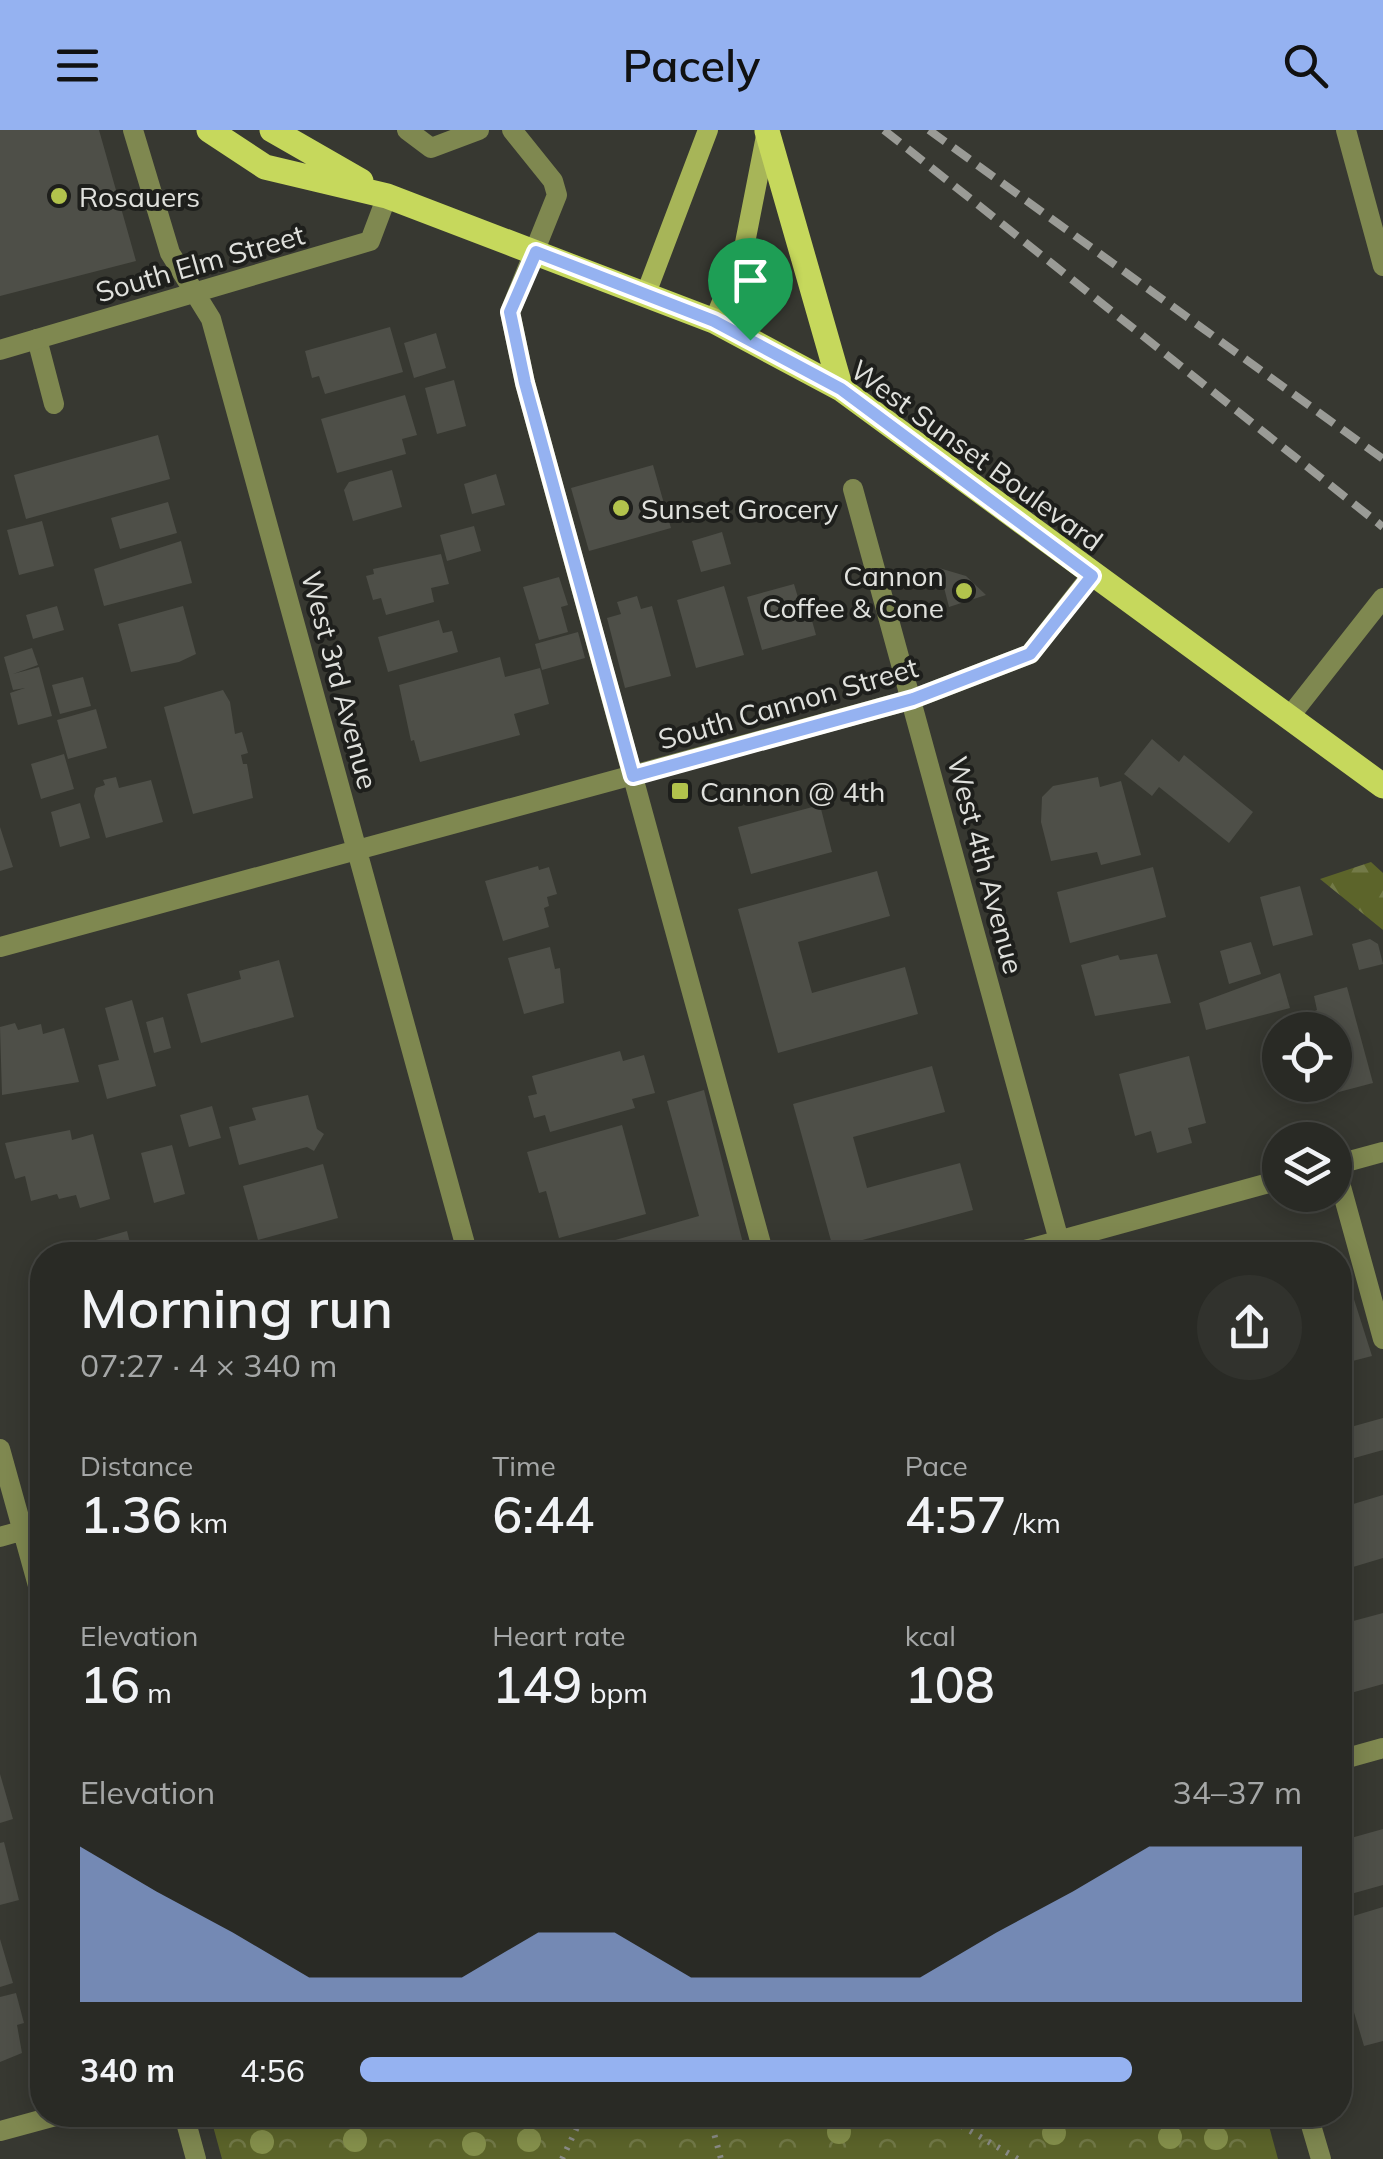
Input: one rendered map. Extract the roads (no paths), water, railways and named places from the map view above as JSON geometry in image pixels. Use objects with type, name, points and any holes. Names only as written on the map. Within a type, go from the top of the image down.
[{"type":"main road","name":"West Sunset Boulevard","points":[[209,130],[265,167],[387,196],[714,321],[841,389],[1092,576],[1382,783]]},
{"type":"main road","name":"West Sunset Boulevard","points":[[272,130],[387,196]]},
{"type":"main road","points":[[767,130],[841,389]]},
{"type":"street","name":"West 3rd Avenue","points":[[133,130],[170,253],[211,319],[464,1242]]},
{"type":"street","points":[[419,133],[431,148],[479,130]]},
{"type":"street","points":[[512,130],[553,181],[557,195],[510,312],[525,383],[760,1242]]},
{"type":"street","points":[[645,296],[708,130]]},
{"type":"street","points":[[714,321],[744,248],[767,130]]},
{"type":"street","points":[[1346,130],[1383,266]]},
{"type":"street","name":"South Elm Street","points":[[0,350],[370,242],[387,196]]},
{"type":"street","points":[[37,339],[54,404]]},
{"type":"street","name":"West 4th Avenue","points":[[853,489],[1059,1242]]},
{"type":"street","name":"South Cannon Street","points":[[0,946],[913,699],[1030,654],[1092,576]]},
{"type":"street","points":[[1290,716],[1383,598]]},
{"type":"street","points":[[1352,1160],[1383,1152]]},
{"type":"street","points":[[1080,1242],[1262,1186]]},
{"type":"street","points":[[1348,1212],[1383,1339]]},
{"type":"street","points":[[0,1449],[30,1521]]},
{"type":"street","points":[[0,1537],[30,1529]]},
{"type":"street","points":[[1352,1757],[1383,1748]]},
{"type":"street","points":[[0,2131],[30,2123]]},
{"type":"street","points":[[187,2127],[196,2159]]},
{"type":"street","points":[[1311,2127],[1320,2159]]},
{"type":"railway","points":[[884,130],[1383,527]]},
{"type":"railway","points":[[929,130],[1383,459]]},
{"type":"place","name":"Rosauers","points":[[59,196]]},
{"type":"place","name":"Sunset Grocery","points":[[621,508]]},
{"type":"place","name":"Cannon Coffee & Cone","points":[[964,591]]},
{"type":"place","name":"Cannon @ 4th","points":[[680,791]]}]
